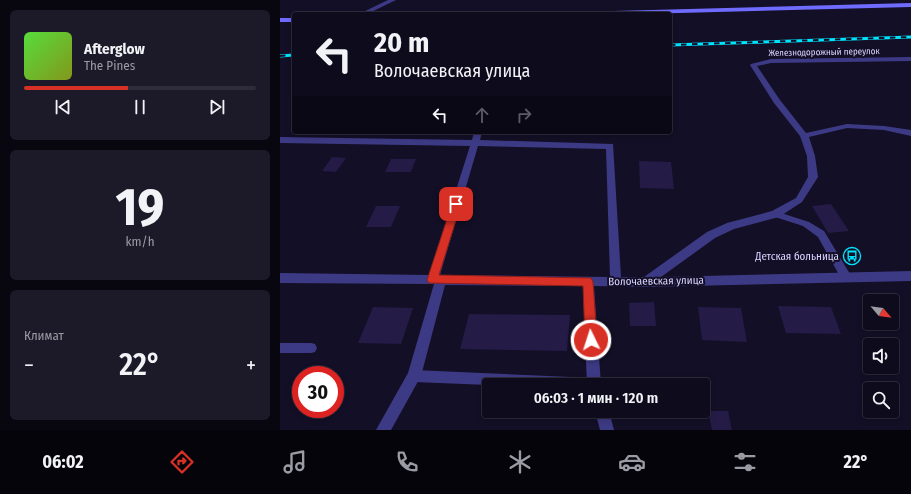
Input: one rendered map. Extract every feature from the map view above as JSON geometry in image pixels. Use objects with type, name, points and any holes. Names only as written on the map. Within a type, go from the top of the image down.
[{"type":"street","points":[[366,12],[390,1]]},
{"type":"street","points":[[650,12],[911,5]]},
{"type":"street","points":[[280,20],[292,20]]},
{"type":"street","name":"Железнодорожный переулок","points":[[804,136],[753,65],[771,61],[911,59]]},
{"type":"street","points":[[646,282],[711,235],[731,226],[775,214],[799,200],[813,177],[811,156],[804,136],[847,126],[884,128],[911,133]]},
{"type":"street","points":[[383,430],[414,376],[437,280],[477,134]]},
{"type":"street","points":[[280,140],[610,146],[616,282]]},
{"type":"street","name":"Волочаевская улица","points":[[280,278],[646,282],[911,276]]},
{"type":"street","points":[[588,282],[594,378]]},
{"type":"street","points":[[604,418],[607,430]]},
{"type":"lane","points":[[775,214],[806,224],[821,234],[846,277]]},
{"type":"lane","points":[[280,348],[311,348]]},
{"type":"lane","points":[[414,376],[482,379]]},
{"type":"building","points":[[332,157],[346,158],[336,172],[322,171]]},
{"type":"building","points":[[391,159],[416,159],[411,172],[385,172]]},
{"type":"building","points":[[639,161],[671,162],[674,189],[640,188]]},
{"type":"building","points":[[831,204],[849,231],[828,233],[812,206]]},
{"type":"building","points":[[376,206],[400,206],[391,227],[366,227]]},
{"type":"building","points":[[654,302],[656,326],[630,326],[629,303]]},
{"type":"building","points":[[778,306],[831,307],[841,334],[786,333]]},
{"type":"building","points":[[373,307],[413,308],[401,344],[358,343]]},
{"type":"building","points":[[698,307],[741,308],[747,342],[702,340]]},
{"type":"building","points":[[469,314],[570,315],[567,351],[460,349]]},
{"type":"building","points":[[710,411],[728,411],[732,430],[712,430],[709,418]]},
{"type":"railway","points":[[672,45],[911,37]]},
{"type":"railway","points":[[280,56],[292,55]]},
{"type":"place","name":"Детская больница","points":[[852,256]]},
{"type":"route","points":[[456,204],[432,280],[588,282],[591,340]]}]
